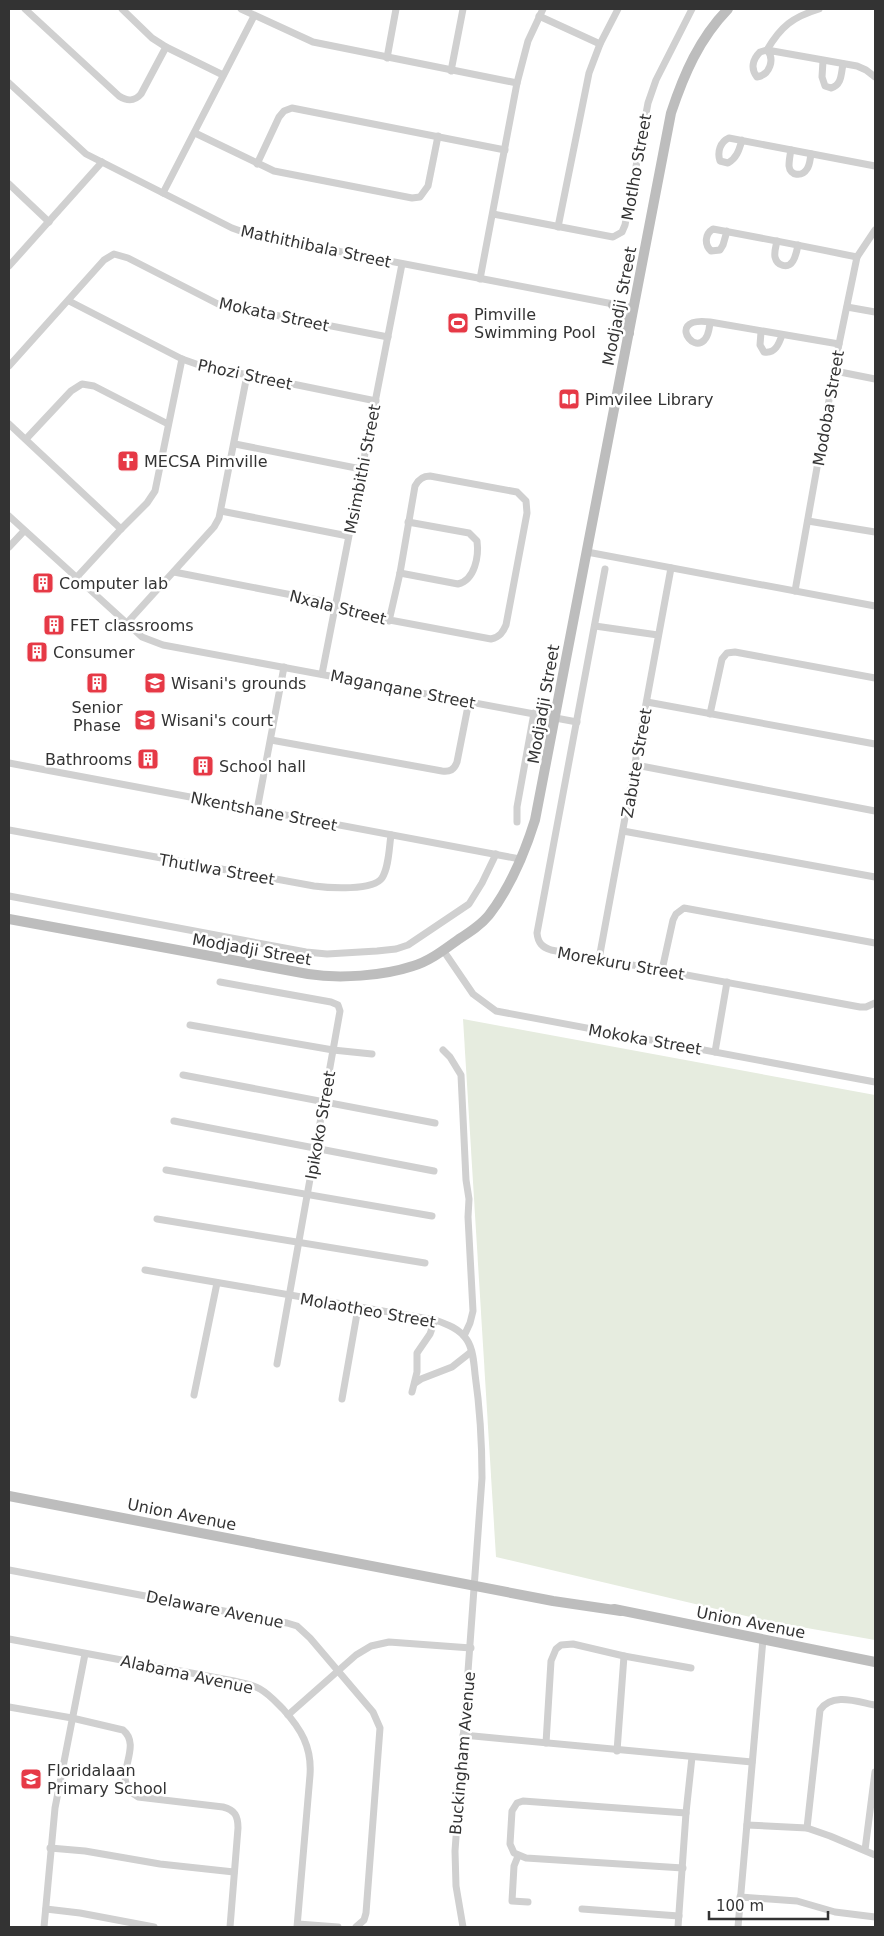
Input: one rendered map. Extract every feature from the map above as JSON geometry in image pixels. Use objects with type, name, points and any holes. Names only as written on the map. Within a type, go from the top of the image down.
[{"type":"street","points":[[25,9],[119,96],[125,99],[134,99],[141,94],[166,47]]},
{"type":"street","points":[[122,9],[152,38],[166,47],[223,75]]},
{"type":"street","points":[[241,9],[313,42],[517,83]]},
{"type":"street","points":[[387,58],[396,9]]},
{"type":"street","points":[[451,71],[463,9]]},
{"type":"street","points":[[558,227],[589,72],[600,44],[618,9]]},
{"type":"street","name":"Motlho Street","points":[[493,214],[613,237],[618,236],[624,229],[648,103],[656,80],[692,9]]},
{"type":"street","name":"Modjadji Street","points":[[9,919],[318,976],[343,976],[396,971],[414,966],[473,930],[488,916],[520,859],[535,820],[671,113],[680,88],[703,38],[728,9]]},
{"type":"street","points":[[819,9],[788,22],[776,35],[767,50],[861,68],[875,78]]},
{"type":"street","points":[[480,279],[517,83],[528,41],[541,12],[600,44]]},
{"type":"street","points":[[163,193],[254,16]]},
{"type":"street","points":[[823,61],[823,82],[825,86],[831,88],[836,87],[840,82],[843,64]]},
{"type":"street","name":"Mathithibala Street","points":[[9,83],[86,154],[232,228],[249,234],[634,308]]},
{"type":"street","points":[[256,164],[279,117],[284,111],[292,108],[505,150]]},
{"type":"street","points":[[195,133],[274,171],[410,198],[420,197],[428,186],[438,136]]},
{"type":"street","points":[[742,140],[875,166]]},
{"type":"street","points":[[791,150],[789,168],[796,174],[802,174],[806,171],[811,154]]},
{"type":"street","points":[[9,266],[102,162]]},
{"type":"street","points":[[9,184],[49,222]]},
{"type":"street","name":"Modoba Street","points":[[795,591],[835,371],[838,344],[857,256],[875,230]]},
{"type":"street","points":[[726,232],[857,256]]},
{"type":"street","points":[[777,241],[776,259],[783,266],[793,262],[798,245]]},
{"type":"street","name":"Mokata Street","points":[[9,366],[104,260],[118,254],[218,304],[388,337]]},
{"type":"street","name":"Msimbithi Street","points":[[322,674],[402,264]]},
{"type":"street","name":"Phozi Street","points":[[69,301],[199,366],[376,401]]},
{"type":"street","points":[[613,305],[621,314],[629,334]]},
{"type":"street","points":[[847,308],[875,312]]},
{"type":"street","points":[[710,322],[838,344]]},
{"type":"street","points":[[761,332],[760,345],[764,352],[772,351],[776,348],[782,335]]},
{"type":"street","points":[[76,578],[147,503],[155,491],[182,359]]},
{"type":"street","points":[[835,371],[875,378]]},
{"type":"street","points":[[126,624],[214,527],[221,511],[247,375]]},
{"type":"street","points":[[26,440],[71,391],[82,384],[94,386],[168,424]]},
{"type":"street","points":[[9,424],[121,529]]},
{"type":"street","points":[[235,444],[361,469]]},
{"type":"street","name":"Nxala Street","points":[[174,572],[323,601],[334,609],[389,621],[491,639],[501,634],[506,625],[527,513],[525,499],[517,492],[425,476],[415,486],[408,522]]},
{"type":"street","points":[[221,511],[348,536]]},
{"type":"street","name":"Maganqane Street","points":[[9,516],[142,638],[163,645],[577,722]]},
{"type":"street","points":[[808,521],[875,532]]},
{"type":"street","points":[[389,621],[400,573],[408,522],[472,534],[477,541],[475,561],[471,575],[466,581],[458,584],[400,573]]},
{"type":"street","points":[[9,548],[24,531]]},
{"type":"street","points":[[587,552],[875,606]]},
{"type":"street","name":"Zabute Street","points":[[599,959],[671,568]]},
{"type":"street","name":"Morekuru Street","points":[[605,569],[537,936],[542,946],[548,949],[599,959],[860,1006],[875,1003]]},
{"type":"street","points":[[595,626],[658,635]]},
{"type":"street","points":[[710,714],[722,659],[726,653],[735,652],[875,678]]},
{"type":"street","points":[[257,810],[284,667]]},
{"type":"street","points":[[271,740],[449,771],[454,768],[457,762],[469,701]]},
{"type":"street","points":[[647,702],[875,744]]},
{"type":"street","points":[[517,822],[517,807],[534,714]]},
{"type":"street","name":"Nkentshane Street","points":[[9,763],[520,859]]},
{"type":"street","points":[[636,765],[875,811]]},
{"type":"street","name":"Thutlwa Street","points":[[9,830],[314,886],[335,888],[369,886],[382,878],[391,835]]},
{"type":"street","points":[[623,830],[875,877]]},
{"type":"street","points":[[9,896],[306,952],[327,954],[377,951],[396,949],[408,945],[469,904],[482,884],[496,854]]},
{"type":"street","points":[[662,970],[673,920],[676,914],[684,908],[875,943]]},
{"type":"street","name":"Mokoka Street","points":[[443,950],[473,994],[496,1011],[875,1082]]},
{"type":"street","name":"Ipikoko Street","points":[[220,982],[335,1003],[340,1011],[277,1364]]},
{"type":"street","points":[[715,1052],[726,982]]},
{"type":"street","points":[[190,1025],[333,1050],[372,1054]]},
{"type":"street","points":[[443,1050],[450,1057],[461,1075],[466,1180],[470,1199],[468,1217],[473,1310],[464,1336],[469,1344],[476,1380],[482,1447],[480,1520],[475,1582]]},
{"type":"street","points":[[182,1075],[435,1123]]},
{"type":"street","points":[[174,1121],[434,1171]]},
{"type":"street","points":[[166,1170],[432,1216]]},
{"type":"street","points":[[157,1219],[425,1263]]},
{"type":"street","name":"Molaotheo Street","points":[[145,1270],[435,1320],[454,1328],[464,1336]]},
{"type":"street","points":[[194,1395],[217,1283]]},
{"type":"street","points":[[342,1399],[358,1308]]},
{"type":"street","points":[[412,1392],[415,1383],[417,1353],[430,1334],[435,1320]]},
{"type":"street","points":[[415,1383],[452,1367],[471,1352]]},
{"type":"street","name":"Union Avenue","points":[[9,1496],[349,1562],[412,1569],[875,1662]]},
{"type":"street","name":"Delaware Avenue","points":[[9,1570],[293,1624],[310,1638],[373,1712],[380,1728],[366,1913],[364,1920],[356,1927]]},
{"type":"street","name":"Buckingham Avenue","points":[[463,1927],[455,1858],[475,1582]]},
{"type":"street","name":"Alabama Avenue","points":[[9,1639],[248,1684],[265,1692],[288,1715],[306,1741],[311,1763],[298,1926]]},
{"type":"street","points":[[738,1927],[763,1639]]},
{"type":"street","points":[[288,1715],[364,1650],[389,1642],[470,1648]]},
{"type":"street","points":[[546,1743],[552,1661],[556,1649],[561,1645],[573,1644],[624,1656],[691,1668]]},
{"type":"street","points":[[44,1927],[54,1808],[85,1654]]},
{"type":"street","points":[[617,1751],[624,1656]]},
{"type":"street","points":[[807,1828],[820,1710],[832,1700],[875,1705]]},
{"type":"street","points":[[9,1707],[118,1728],[126,1733],[130,1744],[125,1785],[134,1795],[149,1800],[232,1810],[238,1821],[230,1927]]},
{"type":"street","points":[[463,1735],[617,1751],[752,1762]]},
{"type":"street","points":[[678,1927],[692,1757]]},
{"type":"street","points":[[865,1850],[875,1772]]},
{"type":"street","points":[[683,1868],[518,1856],[510,1844],[512,1811],[517,1803],[523,1801],[686,1813]]},
{"type":"street","points":[[747,1825],[807,1828],[875,1855]]},
{"type":"street","points":[[50,1848],[97,1852],[160,1864],[234,1872]]},
{"type":"street","points":[[518,1856],[514,1866],[512,1901],[528,1902]]},
{"type":"street","points":[[740,1897],[797,1901],[835,1912],[875,1918]]},
{"type":"street","points":[[582,1909],[679,1916]]},
{"type":"street","points":[[46,1910],[80,1913],[154,1927]]},
{"type":"street","points":[[298,1926],[338,1927]]},
{"type":"shaded area","points":[[463,1019],[875,1095],[875,1640],[767,1621],[496,1557]]},
{"type":"place","name":"Pimville Swimming Pool","points":[[458,323]]},
{"type":"place","name":"Pimvilee Library","points":[[569,399]]},
{"type":"place","name":"MECSA Pimville","points":[[128,461]]},
{"type":"place","name":"Computer lab","points":[[43,583]]},
{"type":"place","name":"FET classrooms","points":[[54,625]]},
{"type":"place","name":"Consumer","points":[[37,652]]},
{"type":"place","name":"Senior Phase","points":[[97,683]]},
{"type":"place","name":"Wisani's grounds","points":[[155,683]]},
{"type":"place","name":"Wisani's court","points":[[145,720]]},
{"type":"place","name":"Bathrooms","points":[[148,759]]},
{"type":"place","name":"School hall","points":[[203,766]]},
{"type":"place","name":"Floridalaan Primary School","points":[[31,1779]]}]
